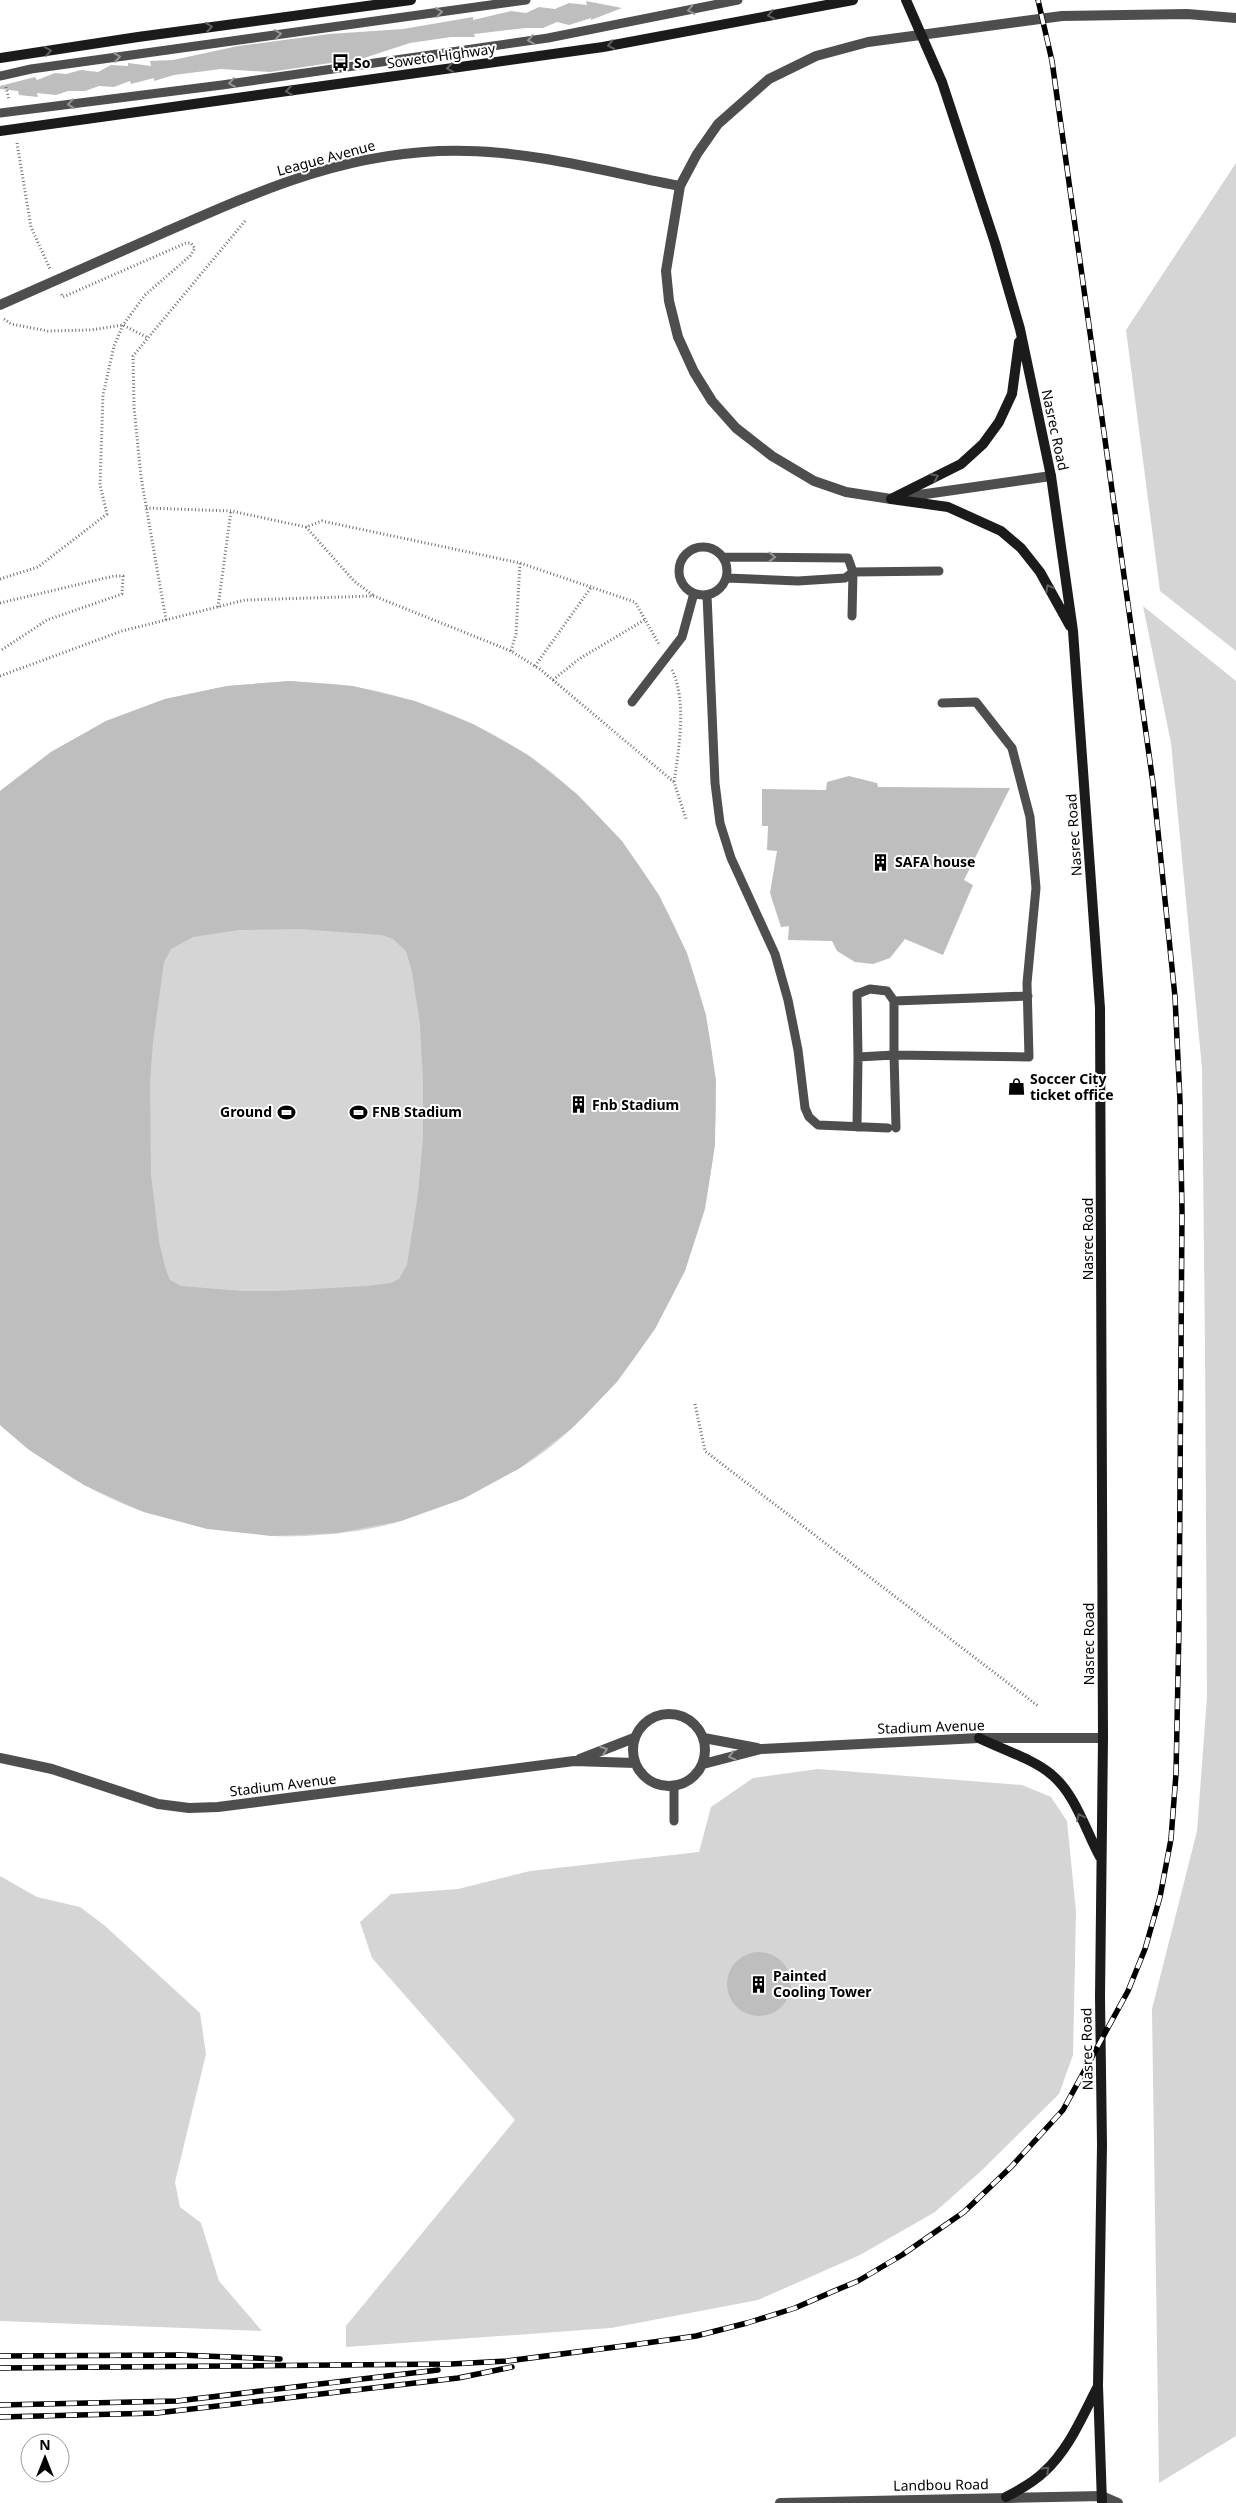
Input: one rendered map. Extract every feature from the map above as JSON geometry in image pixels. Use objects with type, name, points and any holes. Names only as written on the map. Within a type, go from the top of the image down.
[{"type":"main road","points":[[0,58],[138,37],[411,0]]},
{"type":"main road","name":"Soweto Highway","points":[[0,131],[604,47],[818,5],[854,0]]},
{"type":"main road","name":"Nasrec Road","points":[[906,0],[942,82],[995,243],[1020,329],[1051,476],[1072,631],[1100,1008],[1103,1738],[1100,1997],[1102,2145],[1098,2386],[1102,2500]]},
{"type":"main road","points":[[891,499],[961,464],[983,444],[998,422],[1012,394],[1017,370],[1020,329]]},
{"type":"main road","points":[[891,499],[948,507],[1001,531],[1021,548],[1040,572],[1072,631]]},
{"type":"main road","points":[[980,1738],[1045,1769],[1057,1779],[1069,1796],[1101,1861]]},
{"type":"main road","points":[[1006,2497],[1032,2482],[1055,2461],[1072,2436],[1098,2386]]},
{"type":"street","points":[[1051,476],[891,499],[846,492],[814,481],[765,451],[736,428],[712,401],[694,372],[678,337],[669,301],[666,271],[680,186],[697,154],[718,124],[769,79],[816,56],[868,42],[1062,16],[1187,14],[1236,18]]},
{"type":"street","name":"League Avenue","points":[[0,305],[256,192],[308,174],[381,157],[421,152],[495,152],[680,186]]},
{"type":"street","points":[[668,1713],[680,1715],[690,1720],[704,1738],[705,1751],[702,1764],[691,1778],[674,1786],[650,1781],[641,1774],[635,1763],[632,1751],[634,1738],[639,1728],[647,1720],[657,1715],[668,1713]]},
{"type":"street","name":"Stadium Avenue","points":[[574,1761],[634,1738]]},
{"type":"street","name":"Stadium Avenue","points":[[704,1738],[761,1749]]},
{"type":"street","name":"Stadium Avenue","points":[[702,1764],[761,1749],[980,1738],[1103,1738]]},
{"type":"street","name":"Stadium Avenue","points":[[0,1758],[52,1769],[158,1804],[189,1808],[218,1807],[574,1761],[635,1763]]},
{"type":"street","name":"Landbou Road","points":[[780,2503],[1006,2497],[1102,2500]]},
{"type":"street","points":[[1102,2500],[1118,2503]]},
{"type":"lane","points":[[2,77],[31,69],[526,0]]},
{"type":"lane","name":"Soweto Highway","points":[[0,113],[222,85],[548,38],[738,0]]},
{"type":"lane","points":[[702,546],[717,550],[723,557],[728,570],[727,578],[717,591],[707,595],[694,593],[681,581],[679,573],[683,558],[695,548],[702,546]]},
{"type":"lane","points":[[723,557],[848,558],[852,572],[852,616]]},
{"type":"lane","points":[[727,578],[798,581],[845,578],[852,572],[939,571]]},
{"type":"lane","points":[[632,702],[682,637],[694,593]]},
{"type":"lane","points":[[707,595],[716,798],[724,841],[775,954],[790,1008],[805,1108],[809,1117],[818,1125],[856,1127],[892,1128],[894,1001],[887,991],[870,989],[857,994],[856,1127]]},
{"type":"lane","points":[[858,1056],[1029,1057],[1028,996],[1036,888],[1030,817],[1012,748],[976,702],[942,703]]},
{"type":"lane","points":[[894,1001],[1028,996]]},
{"type":"lane","points":[[674,1786],[674,1821]]},
{"type":"path","points":[[2,77],[10,104]]},
{"type":"path","points":[[16,140],[30,227],[51,270]]},
{"type":"path","points":[[166,620],[146,508],[134,407],[133,356],[245,222]]},
{"type":"path","points":[[0,579],[38,567],[106,514],[100,485],[103,452],[103,395],[114,346],[123,325],[145,295],[190,256],[195,248],[191,243],[186,243],[63,297],[59,288]]},
{"type":"path","points":[[0,316],[11,324],[48,331],[91,330],[123,325],[148,338]]},
{"type":"path","points":[[146,508],[231,511],[306,527],[322,521],[520,563],[635,602],[646,619],[679,683],[680,743],[674,782],[686,819]]},
{"type":"path","points":[[218,607],[231,511]]},
{"type":"path","points":[[306,527],[354,581],[374,596],[511,651],[553,680],[674,782]]},
{"type":"path","points":[[511,651],[516,634],[520,563]]},
{"type":"path","points":[[0,603],[114,576],[123,576],[122,594],[47,620],[0,651]]},
{"type":"path","points":[[535,666],[592,586]]},
{"type":"path","points":[[0,676],[122,631],[245,600],[374,596]]},
{"type":"path","points":[[553,680],[579,659],[646,619]]},
{"type":"path","points":[[695,1404],[705,1451],[1038,1706]]},
{"type":"shaded area","points":[[1236,163],[1236,651],[1160,591],[1126,330]]},
{"type":"shaded area","points":[[1143,606],[1236,681],[1236,2436],[1159,2483],[1152,2009],[1197,1831],[1207,1697],[1205,1347],[1202,1068],[1171,743]]},
{"type":"shaded area","name":"FNB Stadium","points":[[290,681],[356,687],[401,697],[444,712],[486,731],[526,754],[574,792],[601,819],[647,877],[681,941],[704,1009],[715,1080],[713,1152],[700,1222],[675,1290],[637,1354],[612,1386],[583,1418],[551,1447],[518,1469],[412,1517],[357,1531],[321,1535],[272,1536],[174,1519],[141,1511],[85,1485],[32,1451],[0,1425],[0,791],[51,752],[106,721],[165,699],[227,686]]},
{"type":"shaded area","points":[[818,1769],[1022,1785],[1051,1797],[1067,1821],[1076,1911],[1073,2055],[1059,2094],[980,2172],[935,2212],[860,2255],[758,2300],[611,2328],[346,2347],[346,2326],[515,2120],[372,1958],[360,1922],[391,1894],[458,1889],[530,1871],[699,1852],[711,1807],[753,1778]]},
{"type":"shaded area","points":[[0,1876],[37,1897],[80,1907],[104,1925],[200,2013],[206,2054],[175,2182],[180,2207],[201,2223],[219,2281],[262,2331],[0,2321]]},
{"type":"building","points":[[586,1],[622,8],[591,20],[591,18],[569,25],[557,22],[543,28],[526,28],[474,34],[475,37],[451,37],[410,43],[364,58],[270,72],[221,69],[174,75],[154,81],[154,78],[131,84],[130,81],[114,87],[99,86],[85,91],[68,91],[56,95],[37,93],[38,97],[19,95],[18,91],[0,89],[0,86],[35,77],[37,80],[55,73],[66,74],[81,70],[98,72],[111,65],[128,66],[128,63],[151,66],[150,61],[173,60],[238,46],[329,34],[403,29],[473,17],[473,20],[511,11],[526,13],[539,7],[555,9],[569,3],[587,5]]},
{"type":"building","name":"FNB Stadium","points":[[290,681],[353,686],[415,701],[473,724],[528,755],[577,794],[622,841],[659,895],[687,953],[706,1015],[716,1080],[715,1145],[705,1209],[685,1271],[655,1329],[617,1382],[572,1428],[520,1468],[463,1499],[401,1521],[337,1533],[272,1536],[207,1529],[144,1512],[84,1485],[29,1450],[0,1425],[0,791],[51,752],[106,721],[165,699],[227,686]],"holes":[[[299,929],[382,935],[393,939],[406,951],[412,972],[420,1024],[423,1080],[423,1139],[418,1194],[407,1265],[399,1279],[391,1283],[368,1286],[276,1291],[242,1291],[181,1286],[170,1280],[159,1241],[151,1175],[150,1081],[153,1042],[164,962],[171,949],[193,937],[239,930]]]},
{"type":"building","name":"SAFA house","points":[[849,776],[877,783],[878,787],[1010,788],[964,880],[973,885],[943,955],[905,939],[890,958],[873,964],[855,962],[837,951],[832,941],[788,940],[789,926],[781,927],[770,893],[777,851],[767,850],[768,826],[762,826],[762,789],[826,790],[827,782]]},
{"type":"building","name":"Painted Cooling Tower","points":[[753,1952],[765,1952],[782,1961],[789,1972],[791,1984],[789,1996],[782,2007],[765,2016],[753,2016],[741,2011],[732,2002],[727,1990],[727,1978],[732,1966],[741,1957]]},
{"type":"railway","points":[[0,2368],[451,2364],[507,2361],[696,2336],[795,2308],[858,2281],[902,2255],[964,2212],[1011,2167],[1063,2110],[1128,1991],[1145,1949],[1160,1897],[1171,1839],[1176,1774],[1182,1211],[1180,1101],[1175,997],[1153,783],[1052,61],[1038,0]]},
{"type":"railway","points":[[0,2356],[179,2355],[280,2359]]},
{"type":"railway","points":[[0,2417],[157,2413],[458,2378],[512,2367]]},
{"type":"railway","points":[[0,2405],[177,2401],[438,2370]]},
{"type":"place","name":"So","points":[[340,63]]},
{"type":"place","name":"SAFA house","points":[[881,862]]},
{"type":"place","name":"Soccer City ticket office","points":[[1016,1087]]},
{"type":"place","name":"Fnb Stadium","points":[[578,1105]]},
{"type":"place","name":"Ground","points":[[286,1112]]},
{"type":"place","name":"FNB Stadium","points":[[358,1112]]},
{"type":"place","name":"Painted Cooling Tower","points":[[759,1984]]}]
